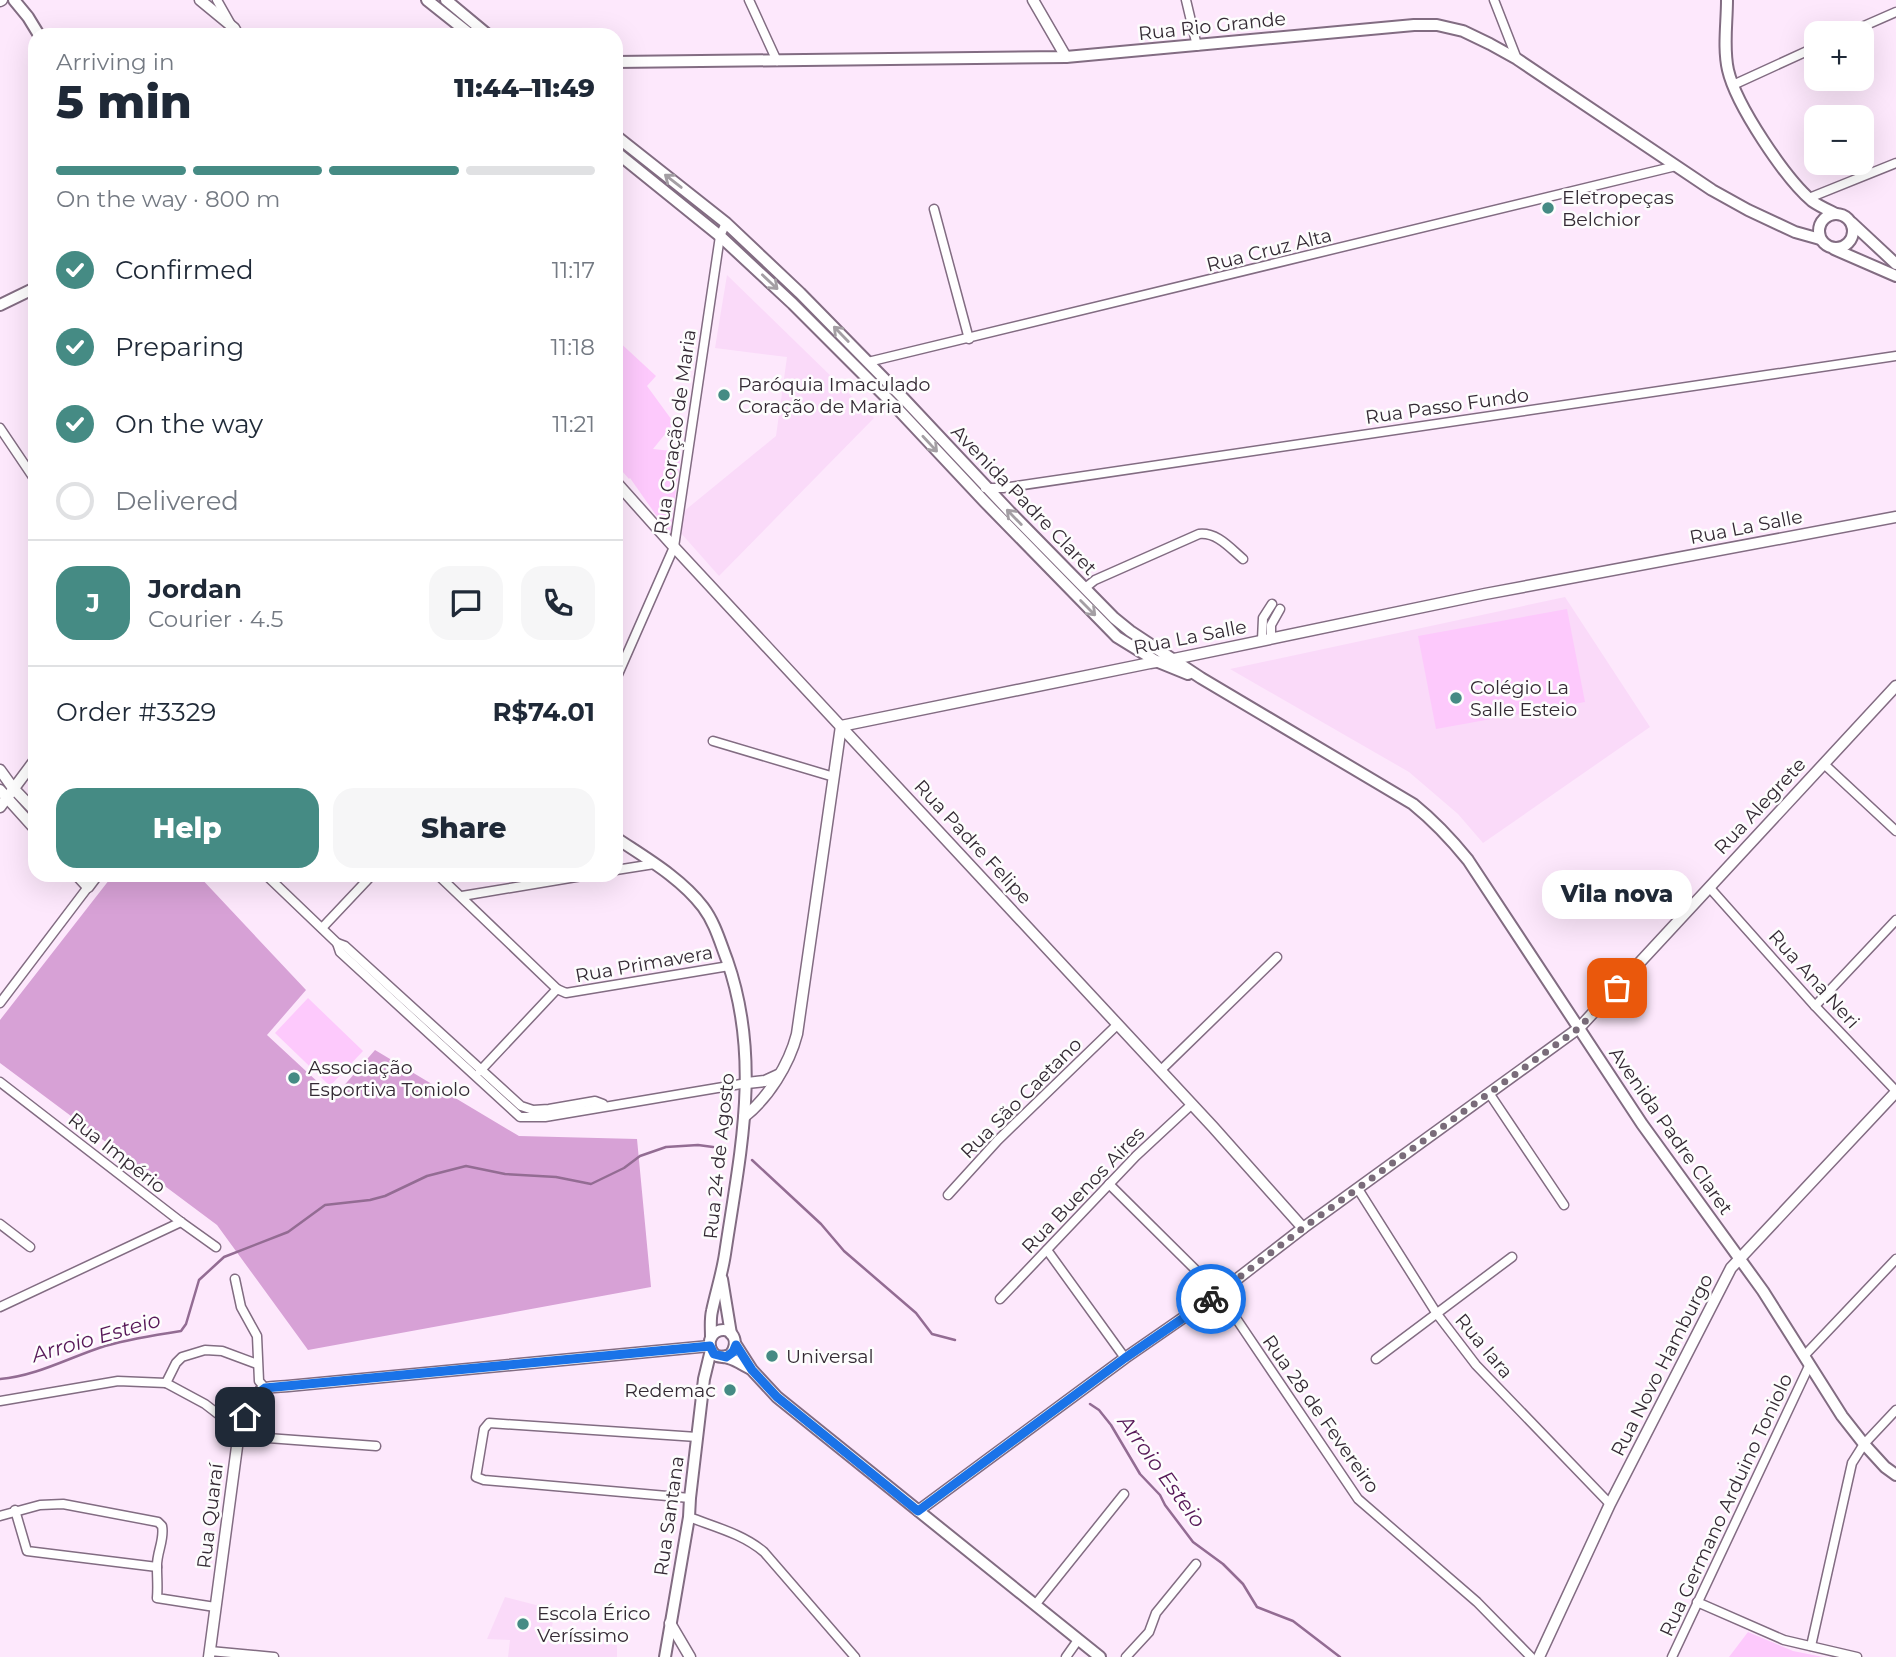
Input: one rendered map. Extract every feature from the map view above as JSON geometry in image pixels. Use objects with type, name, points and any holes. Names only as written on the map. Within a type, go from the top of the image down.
[{"type":"main road","points":[[14,0],[35,28]]},
{"type":"main road","points":[[427,0],[462,28]]},
{"type":"main road","points":[[446,0],[480,28]]},
{"type":"main road","points":[[1727,0],[1726,60],[1741,103],[1763,140],[1793,181],[1812,200],[1842,215],[1896,264]]},
{"type":"main road","name":"Rua Rio Grande","points":[[623,62],[1066,57],[1414,25],[1437,26],[1463,31],[1517,59],[1712,190],[1748,210],[1795,232],[1820,230]]},
{"type":"main road","name":"Avenida Padre Claret","points":[[623,142],[726,223],[800,293],[868,362],[962,470],[975,492],[988,495],[1116,637],[1156,662],[1200,678]]},
{"type":"main road","name":"Avenida Padre Claret","points":[[623,158],[720,236],[793,304],[895,406],[1130,631],[1200,678],[1388,789],[1431,818],[1468,860],[1642,1124],[1763,1291],[1842,1416],[1885,1467],[1896,1475]]},
{"type":"main road","points":[[1812,200],[1824,244],[1896,276]]},
{"type":"main road","points":[[1820,230],[1825,218],[1836,214]]},
{"type":"main road","points":[[1834,249],[1844,246],[1852,238],[1853,227],[1850,222]]},
{"type":"main road","points":[[1879,268],[1886,261],[1886,256]]},
{"type":"main road","points":[[0,305],[28,291]]},
{"type":"main road","name":"Rua 24 de Agosto","points":[[623,843],[687,889],[703,907],[716,928],[744,1024],[747,1051],[744,1118],[722,1276],[712,1313],[714,1349]]},
{"type":"main road","name":"Rua 24 de Agosto","points":[[722,1276],[731,1334]]},
{"type":"main road","points":[[714,1349],[718,1331],[731,1334],[752,1370],[777,1397],[1100,1657]]},
{"type":"main road","points":[[714,1349],[730,1355],[736,1345]]},
{"type":"main road","points":[[714,1349],[752,1370]]},
{"type":"main road","name":"Rua Santana","points":[[665,1657],[689,1517],[704,1379],[714,1349]]},
{"type":"street","points":[[200,0],[232,28]]},
{"type":"street","points":[[217,0],[234,28]]},
{"type":"street","points":[[749,0],[777,61]]},
{"type":"street","points":[[1034,0],[1066,57]]},
{"type":"street","points":[[1186,0],[1197,46]]},
{"type":"street","points":[[1494,0],[1517,59]]},
{"type":"street","points":[[1874,22],[1896,12]]},
{"type":"street","points":[[1733,85],[1804,52]]},
{"type":"street","points":[[1812,200],[1896,163]]},
{"type":"street","name":"Rua Cruz Alta","points":[[868,362],[1676,166]]},
{"type":"street","points":[[934,208],[969,339]]},
{"type":"street","name":"Rua Coração de Maria","points":[[623,663],[674,547],[720,236],[726,223]]},
{"type":"street","name":"Rua Passo Fundo","points":[[988,495],[1003,488],[1896,355]]},
{"type":"street","points":[[0,428],[28,470]]},
{"type":"street","name":"Rua Padre Felipe","points":[[623,490],[1161,1070],[1303,1228]]},
{"type":"street","name":"Rua La Salle","points":[[841,726],[1485,594],[1896,517]]},
{"type":"street","points":[[1085,588],[1095,580],[1199,534],[1209,533],[1243,559]]},
{"type":"street","points":[[1266,639],[1263,618],[1276,606]]},
{"type":"street","name":"Rua Alegrete","points":[[918,1511],[1579,1028],[1896,687]]},
{"type":"street","points":[[744,1118],[772,1088],[790,1055],[797,1034],[841,726]]},
{"type":"street","points":[[713,741],[834,777]]},
{"type":"street","points":[[1824,764],[1896,831]]},
{"type":"street","points":[[28,769],[2,799],[28,823]]},
{"type":"street","points":[[0,771],[28,804]]},
{"type":"street","points":[[623,869],[654,864]]},
{"type":"street","points":[[83,882],[88,887]]},
{"type":"street","points":[[0,1003],[92,882]]},
{"type":"street","points":[[273,882],[337,943],[345,946],[439,1033],[520,1117],[545,1117],[606,1105],[765,1082],[778,1075]]},
{"type":"street","points":[[322,928],[365,882]]},
{"type":"street","points":[[446,882],[556,989]]},
{"type":"street","points":[[462,896],[546,882]]},
{"type":"street","name":"Rua Ana Neri","points":[[1709,887],[1896,1092]]},
{"type":"street","points":[[1815,1006],[1896,920]]},
{"type":"street","points":[[1161,1070],[1277,957]]},
{"type":"street","name":"Rua Primavera","points":[[479,1072],[556,989],[566,993],[729,966]]},
{"type":"street","name":"Rua São Caetano","points":[[948,1195],[998,1140],[1117,1025]]},
{"type":"street","points":[[479,1072],[521,1106],[533,1110],[595,1101],[606,1105]]},
{"type":"street","name":"Rua Império","points":[[0,1082],[216,1247]]},
{"type":"street","name":"Rua Novo Hamburgo","points":[[1539,1657],[1609,1504],[1731,1268],[1896,1092]]},
{"type":"street","points":[[1489,1093],[1564,1205]]},
{"type":"street","name":"Rua Buenos Aires","points":[[1000,1299],[1136,1156],[1191,1105]]},
{"type":"street","name":"Rua 28 de Fevereiro","points":[[1109,1184],[1219,1293],[1358,1499],[1477,1602],[1531,1657]]},
{"type":"street","name":"Rua Iara","points":[[1358,1189],[1437,1314],[1476,1365],[1609,1504]]},
{"type":"street","points":[[0,1307],[181,1222]]},
{"type":"street","points":[[0,1224],[30,1247]]},
{"type":"street","points":[[1047,1250],[1125,1358]]},
{"type":"street","points":[[1376,1359],[1512,1257]]},
{"type":"street","name":"Rua Germano Arduino Toniolo","points":[[1672,1657],[1806,1361],[1896,1259]]},
{"type":"street","points":[[234,1279],[240,1307],[257,1336],[259,1381],[265,1388],[714,1349]]},
{"type":"street","points":[[166,1383],[182,1357],[205,1350],[222,1351],[257,1364]]},
{"type":"street","points":[[0,1401],[118,1381],[166,1383],[205,1404],[239,1435],[376,1446]]},
{"type":"street","name":"Rua Quaraí","points":[[209,1654],[239,1435],[253,1400],[265,1388]]},
{"type":"street","points":[[1811,1646],[1852,1463],[1864,1444],[1896,1410]]},
{"type":"street","points":[[690,1497],[484,1480],[476,1477],[484,1429],[489,1423],[697,1437]]},
{"type":"street","points":[[1035,1605],[1124,1494]]},
{"type":"street","points":[[0,1516],[40,1504],[63,1504],[158,1522],[164,1533],[157,1567],[157,1598],[215,1607]]},
{"type":"street","points":[[15,1510],[27,1551],[157,1567]]},
{"type":"street","points":[[689,1517],[754,1543],[855,1657]]},
{"type":"street","points":[[1126,1657],[1149,1632],[1156,1613],[1196,1564]]},
{"type":"street","points":[[1698,1602],[1784,1640],[1857,1657]]},
{"type":"street","points":[[670,1622],[690,1657]]},
{"type":"street","points":[[1066,1657],[1078,1640]]},
{"type":"street","points":[[209,1654],[274,1657]]},
{"type":"shaded area","points":[[727,275],[874,418],[719,576],[680,532],[683,512],[776,436],[787,357],[715,348]]},
{"type":"shaded area","points":[[623,345],[656,376],[647,386],[674,423],[653,449],[681,452],[670,535],[623,472]]},
{"type":"shaded area","name":"Colégio La Salle Esteio","points":[[1565,597],[1650,727],[1483,843],[1458,814],[1409,772],[1230,669]]},
{"type":"shaded area","points":[[1567,609],[1585,702],[1436,729],[1418,636]]},
{"type":"shaded area","points":[[108,882],[205,882],[306,990],[267,1035],[334,1097],[375,1050],[519,1136],[637,1139],[651,1287],[308,1350],[217,1225],[0,1063],[0,1020]]},
{"type":"shaded area","points":[[308,998],[363,1051],[330,1086],[275,1033]]},
{"type":"shaded area","name":"Escola Érico Veríssimo","points":[[505,1597],[555,1610],[550,1638],[617,1645],[617,1657],[508,1657],[510,1640],[487,1639]]},
{"type":"shaded area","points":[[1748,1632],[1793,1651],[1823,1657],[1729,1657]]},
{"type":"waterway","name":"Arroio Esteio","points":[[0,1379],[40,1370],[114,1344],[181,1331],[186,1324],[199,1280],[224,1257],[288,1232],[325,1205],[385,1196],[427,1176],[466,1166],[505,1174],[556,1177],[591,1184],[624,1168],[640,1156],[666,1147],[713,1147]]},
{"type":"waterway","name":"Arroio Esteio","points":[[752,1160],[821,1224],[844,1251],[916,1313],[932,1334],[955,1340]]},
{"type":"waterway","name":"Arroio Esteio","points":[[1090,1404],[1099,1410],[1111,1425],[1140,1474],[1160,1495],[1193,1542],[1223,1564],[1243,1584],[1257,1607],[1293,1621],[1340,1657]]},
{"type":"way so far","points":[[1211,1299],[1303,1228],[1579,1028],[1617,988]]},
{"type":"place","name":"Eletropeças Belchior","points":[[1548,208]]},
{"type":"place","name":"Paróquia Imaculado Coração de Maria","points":[[724,395]]},
{"type":"place","name":"Colégio La Salle Esteio","points":[[1456,698]]},
{"type":"place","name":"Vila nova","points":[[1617,988]]},
{"type":"place","name":"Associação Esportiva Toniolo","points":[[294,1078]]},
{"type":"place","name":"Universal","points":[[772,1356]]},
{"type":"place","name":"Redemac","points":[[730,1390]]},
{"type":"place","name":"Escola Érico Veríssimo","points":[[523,1624]]},
{"type":"route","points":[[245,1417],[257,1394],[265,1388],[710,1346],[714,1354],[726,1357],[733,1352],[736,1345],[752,1370],[777,1397],[918,1511],[1125,1358],[1211,1299]]}]
